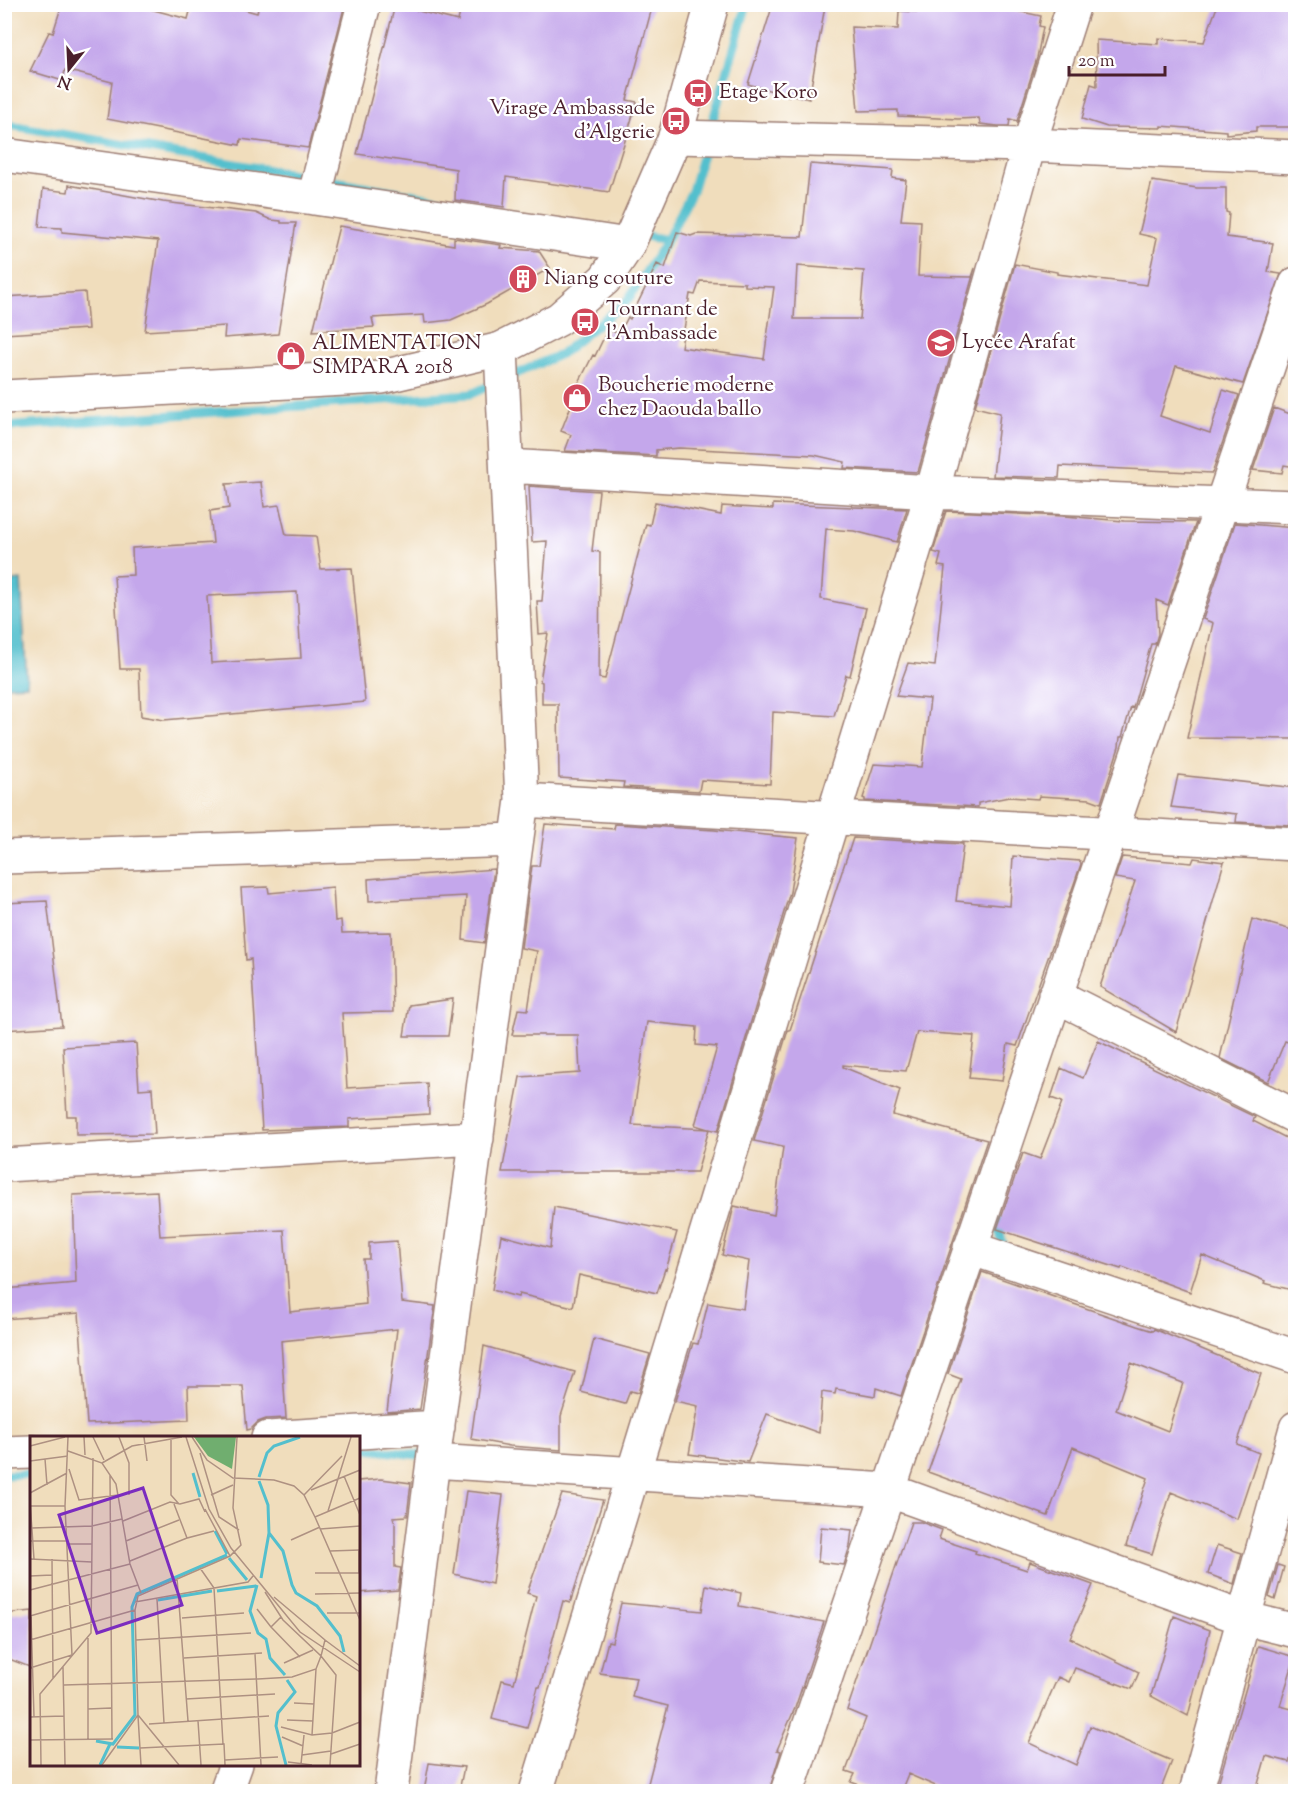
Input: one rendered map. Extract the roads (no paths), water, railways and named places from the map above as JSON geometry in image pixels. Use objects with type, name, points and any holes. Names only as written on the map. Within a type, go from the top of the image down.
[{"type":"street","points":[[314,198],[364,4]]},
{"type":"street","points":[[4,397],[382,377],[501,349],[559,319],[605,279],[628,245],[675,137],[712,4]]},
{"type":"street","points":[[536,1791],[932,492],[1029,146],[1074,4]]},
{"type":"street","points":[[675,137],[1029,146],[1296,157]]},
{"type":"street","points":[[4,154],[628,245]]},
{"type":"street","points":[[787,1791],[1296,284]]},
{"type":"street","points":[[390,1791],[522,800],[501,349]]},
{"type":"street","points":[[508,466],[932,492],[1296,507]]},
{"type":"street","points":[[522,800],[1296,844]]},
{"type":"street","points":[[4,857],[516,840]]},
{"type":"street","points":[[1055,995],[1296,1117]]},
{"type":"street","points":[[4,1165],[477,1138]]},
{"type":"street","points":[[970,1248],[1296,1357]]},
{"type":"street","points":[[285,1436],[438,1427]]},
{"type":"street","points":[[1196,1791],[1296,1428]]},
{"type":"street","points":[[4,1453],[30,1452]]},
{"type":"street","points":[[433,1461],[888,1490],[1244,1618],[1296,1631]]},
{"type":"street","points":[[226,1791],[235,1766]]},
{"type":"water","points":[[21,580],[27,685],[5,686],[5,582]]},
{"type":"waterway","points":[[4,427],[471,394],[561,354],[627,301],[667,240],[692,191],[747,4]]},
{"type":"waterway","points":[[4,124],[467,204]]},
{"type":"waterway","points":[[640,235],[667,240]]},
{"type":"waterway","points":[[994,1213],[1005,1251]]},
{"type":"waterway","points":[[360,1448],[427,1456]]},
{"type":"waterway","points":[[4,1475],[30,1474]]},
{"type":"place","name":"Etage Koro","points":[[698,93]]},
{"type":"place","name":"Virage Ambassade d'Algerie","points":[[676,121]]},
{"type":"place","name":"Niang couture","points":[[523,279]]},
{"type":"place","name":"Tournant de l'Ambassade","points":[[585,322]]},
{"type":"place","name":"Lycée Arafat","points":[[941,343]]},
{"type":"place","name":"ALIMENTATION SIMPARA 2018","points":[[291,356]]},
{"type":"place","name":"Boucherie moderne chez Daouda ballo","points":[[577,398]]}]
